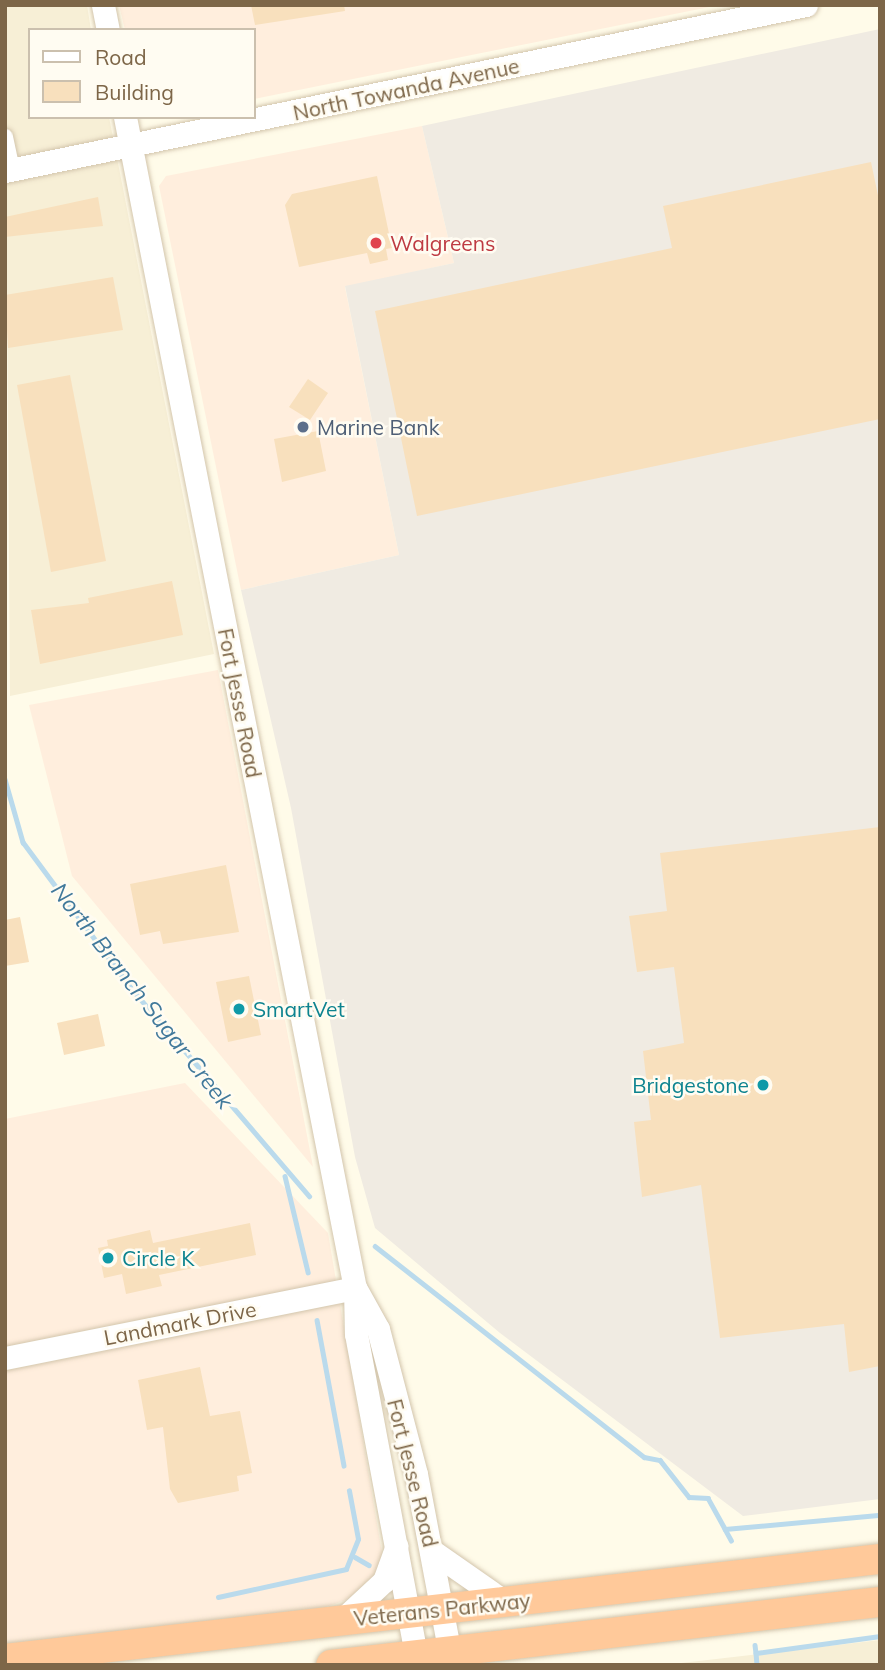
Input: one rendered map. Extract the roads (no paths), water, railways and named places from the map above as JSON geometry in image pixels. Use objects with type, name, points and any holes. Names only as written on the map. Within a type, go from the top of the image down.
[{"type":"highway","name":"Veterans Parkway","points":[[5,1659],[880,1559]]},
{"type":"highway","name":"Veterans Parkway","points":[[344,1664],[451,1658],[515,1643],[880,1602]]},
{"type":"main road","points":[[103,5],[108,28]]},
{"type":"main road","name":"North Towanda Avenue","points":[[9,171],[806,5]]},
{"type":"main road","name":"Fort Jesse Road","points":[[125,119],[355,1288],[356,1334],[418,1660]]},
{"type":"main road","name":"Fort Jesse Road","points":[[355,1288],[378,1329],[432,1550],[451,1658]]},
{"type":"main road","name":"Landmark Drive","points":[[5,1358],[355,1288]]},
{"type":"main road","points":[[342,1620],[384,1581],[397,1546]]},
{"type":"main road","points":[[432,1550],[505,1602]]},
{"type":"main road","points":[[492,1665],[515,1643]]},
{"type":"street","points":[[5,137],[9,171]]},
{"type":"waterway","points":[[5,779],[23,842],[131,988],[309,1196]]},
{"type":"waterway","points":[[285,1176],[308,1272]]},
{"type":"waterway","name":"North Branch Sugar Creek","points":[[375,1246],[644,1457],[660,1460],[689,1497],[708,1498],[725,1529],[880,1515]]},
{"type":"waterway","points":[[317,1320],[344,1466]]},
{"type":"waterway","points":[[218,1597],[346,1569],[358,1539],[349,1491]]},
{"type":"waterway","points":[[725,1529],[731,1540]]},
{"type":"waterway","points":[[355,1557],[369,1565]]},
{"type":"waterway","points":[[755,1645],[756,1653],[880,1636]]},
{"type":"waterway","points":[[756,1653],[757,1665]]},
{"type":"place","name":"Walgreens","points":[[376,243]]},
{"type":"place","name":"Marine Bank","points":[[303,427]]},
{"type":"place","name":"SmartVet","points":[[239,1009]]},
{"type":"place","name":"Bridgestone","points":[[763,1085]]},
{"type":"place","name":"Circle K","points":[[108,1258]]}]
